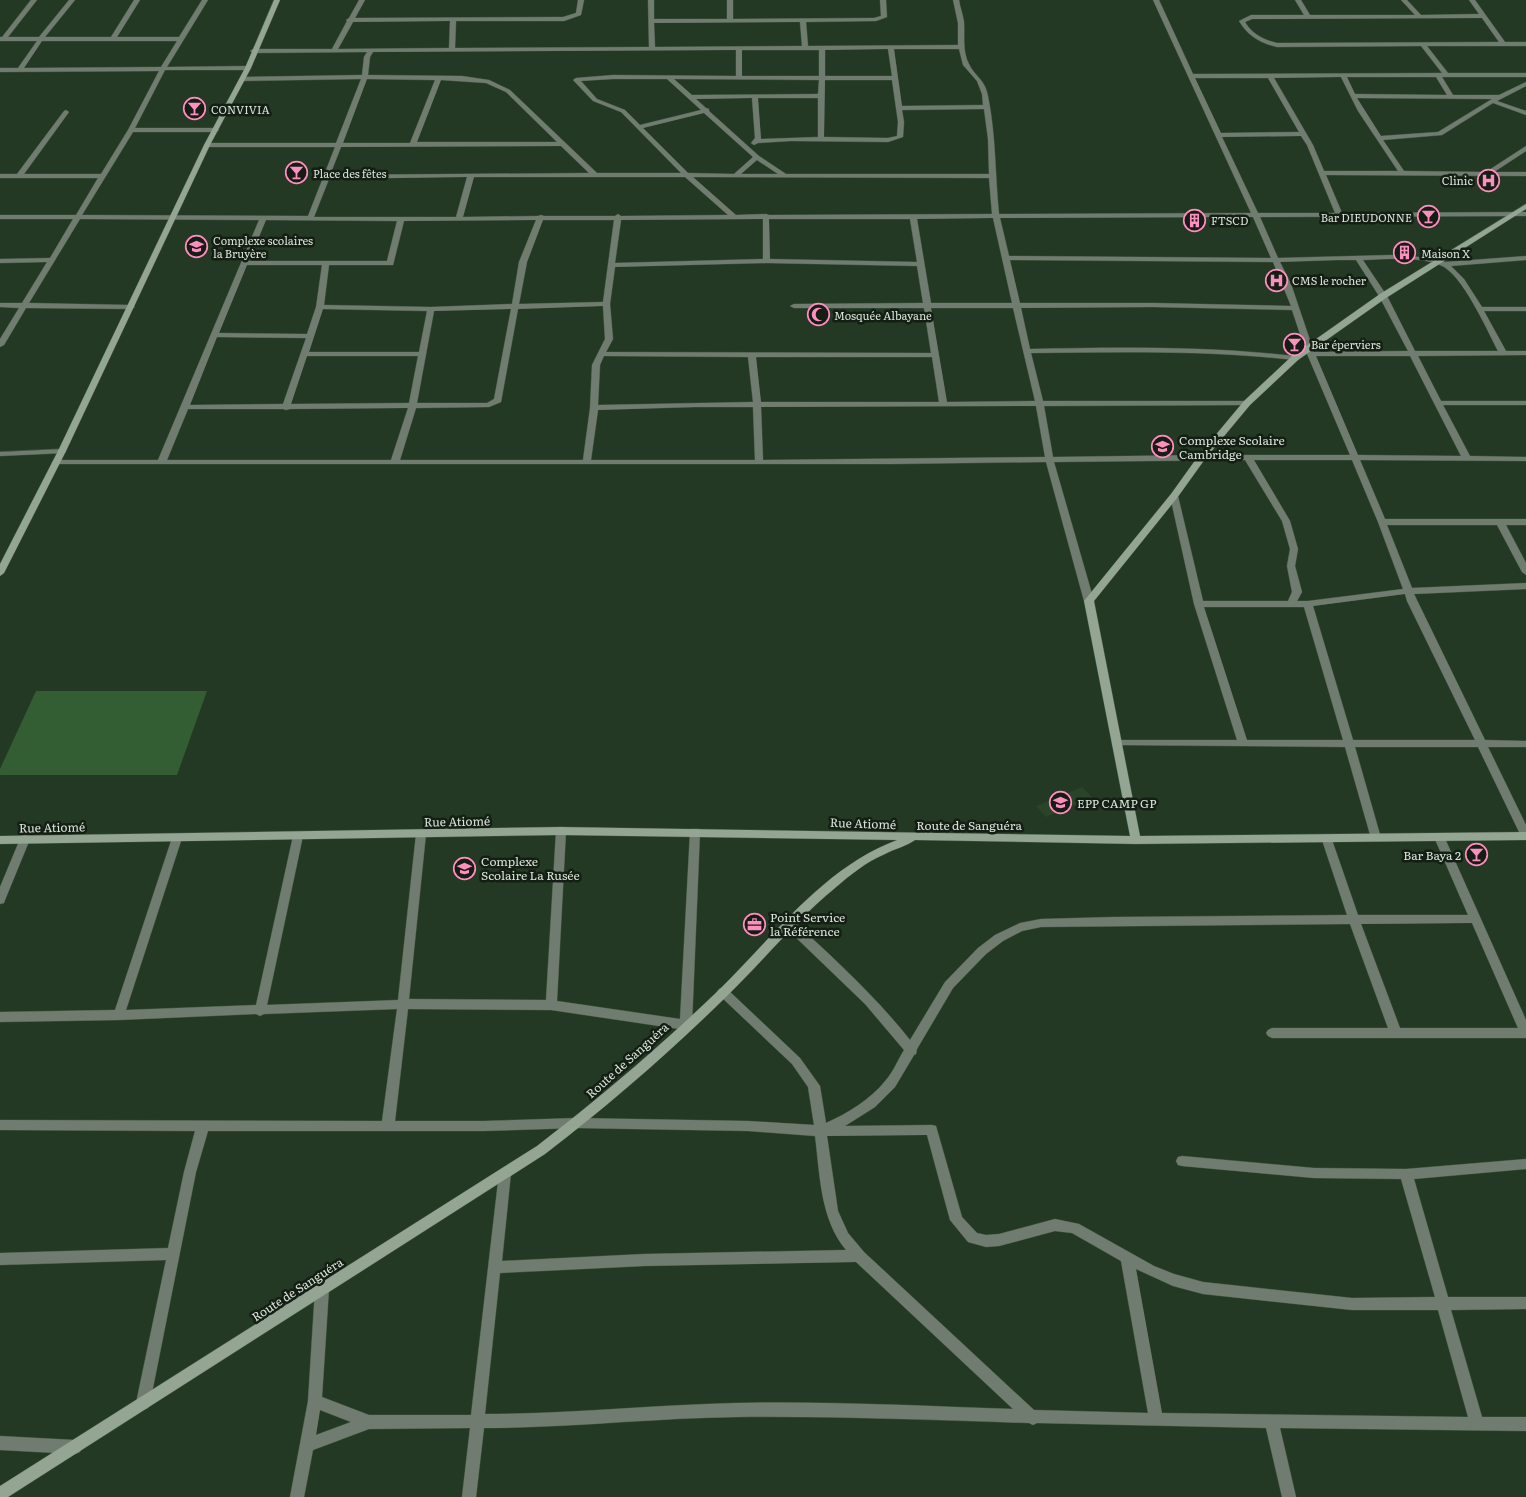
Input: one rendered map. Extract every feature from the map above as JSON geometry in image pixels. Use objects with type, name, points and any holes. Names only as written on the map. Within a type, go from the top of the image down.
[{"type":"street","points":[[2,39],[34,0]]},
{"type":"street","points":[[20,70],[40,40],[72,0]]},
{"type":"street","points":[[112,40],[138,0]]},
{"type":"street","points":[[0,345],[131,130],[163,68],[205,0]]},
{"type":"street","points":[[0,573],[62,451],[207,146],[248,68],[253,51],[277,0]]},
{"type":"street","points":[[335,50],[349,20],[362,0]]},
{"type":"street","points":[[349,20],[569,18],[579,14],[581,0]]},
{"type":"street","points":[[651,0],[652,49]]},
{"type":"street","points":[[730,0],[730,19]]},
{"type":"street","points":[[651,20],[878,19],[884,16],[883,0]]},
{"type":"street","points":[[956,0],[961,23],[961,47],[966,65],[983,86],[991,139],[996,216],[1039,403],[1049,459],[1090,601],[1136,840]]},
{"type":"street","points":[[1156,0],[1287,284],[1294,308],[1311,351],[1409,591],[1526,836]]},
{"type":"street","points":[[1298,0],[1307,15]]},
{"type":"street","points":[[1404,0],[1419,16]]},
{"type":"street","points":[[1472,0],[1503,44]]},
{"type":"street","points":[[1483,16],[1307,15],[1251,17],[1242,21],[1251,33],[1262,40],[1277,45],[1526,44]]},
{"type":"street","points":[[452,50],[453,20]]},
{"type":"street","points":[[803,20],[804,48]]},
{"type":"street","points":[[2,39],[182,39]]},
{"type":"street","points":[[1422,44],[1446,75]]},
{"type":"street","points":[[821,139],[822,47]]},
{"type":"street","points":[[749,148],[758,141],[897,138],[901,134],[899,108],[890,47]]},
{"type":"street","points":[[253,51],[961,47]]},
{"type":"street","points":[[739,48],[739,78]]},
{"type":"street","points":[[310,219],[365,77],[367,57],[371,50]]},
{"type":"street","points":[[0,70],[248,68]]},
{"type":"street","points":[[1438,75],[1450,96]]},
{"type":"street","points":[[1190,76],[1526,75]]},
{"type":"street","points":[[1270,76],[1316,156],[1338,214]]},
{"type":"street","points":[[1343,76],[1361,111],[1402,173]]},
{"type":"street","points":[[242,79],[365,77],[487,81],[502,87],[596,176]]},
{"type":"street","points":[[733,216],[687,176],[619,108],[600,103],[590,97],[576,80],[614,77],[894,78]]},
{"type":"street","points":[[413,144],[439,78]]},
{"type":"street","points":[[669,78],[707,110],[757,157],[784,175]]},
{"type":"street","points":[[1380,138],[1440,134],[1492,101],[1526,84]]},
{"type":"street","points":[[690,97],[822,96]]},
{"type":"street","points":[[1354,96],[1501,98]]},
{"type":"street","points":[[755,97],[758,141]]},
{"type":"street","points":[[1492,101],[1526,113]]},
{"type":"street","points":[[899,108],[987,107]]},
{"type":"street","points":[[638,127],[707,110]]},
{"type":"street","points":[[19,176],[66,112]]},
{"type":"street","points":[[131,130],[216,130]]},
{"type":"street","points":[[1218,135],[1303,134]]},
{"type":"street","points":[[207,146],[561,144]]},
{"type":"street","points":[[1488,173],[1526,148]]},
{"type":"street","points":[[737,174],[757,157]]},
{"type":"street","points":[[1321,173],[1526,174]]},
{"type":"street","points":[[326,177],[471,175],[687,176],[737,174],[992,176]]},
{"type":"street","points":[[459,217],[471,175]]},
{"type":"street","points":[[0,176],[102,176]]},
{"type":"street","points":[[1090,601],[1174,496],[1202,457],[1247,403],[1295,358],[1311,351],[1383,296],[1436,261],[1526,206]]},
{"type":"street","points":[[0,217],[401,219],[618,216],[1526,214]]},
{"type":"street","points":[[587,462],[594,408],[596,365],[609,338],[606,304],[618,216]]},
{"type":"street","points":[[766,216],[767,262]]},
{"type":"street","points":[[912,216],[942,403]]},
{"type":"street","points":[[185,406],[286,408],[489,405],[496,403],[523,262],[541,217]]},
{"type":"street","points":[[162,460],[263,219]]},
{"type":"street","points":[[244,263],[390,263],[401,219]]},
{"type":"street","points":[[1006,258],[1275,260],[1400,258],[1436,261],[1446,264],[1526,258]]},
{"type":"street","points":[[1359,259],[1383,296],[1467,459]]},
{"type":"street","points":[[0,261],[51,260]]},
{"type":"street","points":[[612,264],[767,262],[920,264]]},
{"type":"street","points":[[286,408],[320,307],[326,263]]},
{"type":"street","points":[[1446,264],[1462,282],[1480,309],[1503,353]]},
{"type":"street","points":[[320,307],[431,309],[606,304]]},
{"type":"street","points":[[0,305],[131,307]]},
{"type":"street","points":[[794,306],[1294,308]]},
{"type":"street","points":[[395,462],[412,406],[431,309]]},
{"type":"street","points":[[1480,309],[1526,309]]},
{"type":"street","points":[[214,335],[310,336]]},
{"type":"street","points":[[1027,351],[1194,351],[1248,353],[1295,358]]},
{"type":"street","points":[[1311,351],[1526,353]]},
{"type":"street","points":[[304,354],[422,354]]},
{"type":"street","points":[[602,354],[934,355]]},
{"type":"street","points":[[752,354],[757,405],[759,462]]},
{"type":"street","points":[[594,408],[942,403],[1247,403]]},
{"type":"street","points":[[1437,403],[1526,403]]},
{"type":"street","points":[[0,454],[62,451]]},
{"type":"street","points":[[56,462],[162,460],[892,462],[1202,457],[1249,459],[1526,459]]},
{"type":"street","points":[[1249,459],[1286,521],[1291,534],[1294,549],[1291,566],[1297,592],[1292,604]]},
{"type":"street","points":[[1174,496],[1199,604],[1243,744]]},
{"type":"street","points":[[1382,522],[1526,522]]},
{"type":"street","points":[[1500,522],[1526,572]]},
{"type":"street","points":[[1199,604],[1308,604],[1409,591],[1526,586]]},
{"type":"street","points":[[1308,604],[1376,838]]},
{"type":"street","points":[[1117,743],[1526,744]]},
{"type":"street","points":[[551,1005],[561,831]]},
{"type":"street","name":"Rue Atiomé","points":[[0,840],[561,831],[914,837]]},
{"type":"street","points":[[0,1017],[260,1011],[404,1004],[551,1005],[686,1025],[695,832]]},
{"type":"street","points":[[388,1125],[404,1004],[421,834]]},
{"type":"street","points":[[260,1011],[298,836]]},
{"type":"street","name":"Route de Sanguéra","points":[[0,1494],[505,1172],[576,1123],[723,992],[790,925],[856,866],[885,849],[914,837],[1327,840],[1526,836]]},
{"type":"street","points":[[1272,1033],[1526,1033],[1439,837]]},
{"type":"street","points":[[119,1015],[177,838]]},
{"type":"street","points":[[0,900],[26,839]]},
{"type":"street","points":[[1327,840],[1396,1033]]},
{"type":"street","points":[[821,1131],[845,1120],[871,1103],[891,1083],[912,1051],[934,1008],[962,970],[993,942],[1020,927],[1041,923],[1113,921],[1474,919]]},
{"type":"street","points":[[790,925],[862,993],[893,1026],[912,1051]]},
{"type":"street","points":[[723,992],[806,1073],[814,1086],[832,1211],[844,1237],[859,1256],[1033,1418]]},
{"type":"street","points":[[0,1125],[484,1126],[576,1123],[748,1126],[821,1131],[932,1130],[956,1220],[973,1238],[999,1240],[1055,1225],[1074,1228],[1127,1258],[1173,1280],[1203,1288],[1352,1304],[1526,1303]]},
{"type":"street","points":[[143,1404],[190,1172],[203,1125]]},
{"type":"street","points":[[1182,1161],[1314,1173],[1406,1174],[1526,1164]]},
{"type":"street","points":[[469,1497],[479,1421],[505,1172]]},
{"type":"street","points":[[1406,1174],[1477,1423]]},
{"type":"street","points":[[0,1259],[174,1254]]},
{"type":"street","points":[[496,1267],[644,1260],[859,1256]]},
{"type":"street","points":[[1127,1258],[1156,1420]]},
{"type":"street","points":[[296,1497],[308,1445],[315,1401],[322,1289]]},
{"type":"street","points":[[315,1401],[369,1422]]},
{"type":"street","points":[[308,1445],[369,1422],[634,1417],[735,1410],[823,1410],[1033,1418],[1526,1424]]},
{"type":"street","points":[[1271,1421],[1289,1497]]},
{"type":"street","points":[[0,1443],[76,1447]]},
{"type":"shaded area","points":[[36,691],[207,691],[177,775],[0,775],[0,769]]},
{"type":"shaded area","name":"EPP CAMP GP","points":[[1082,787],[1092,797],[1046,817],[1036,806]]},
{"type":"place","name":"CONVIVIA","points":[[195,109]]},
{"type":"place","name":"Place des fêtes","points":[[297,173]]},
{"type":"place","name":"Clinic","points":[[1489,180]]},
{"type":"place","name":"Bar DIEUDONNE","points":[[1428,217]]},
{"type":"place","name":"FTSCD","points":[[1195,220]]},
{"type":"place","name":"Complexe scolaires la Bruyère","points":[[197,246]]},
{"type":"place","name":"Maison X","points":[[1405,253]]},
{"type":"place","name":"CMS le rocher","points":[[1276,280]]},
{"type":"place","name":"Mosquée Albayane","points":[[818,315]]},
{"type":"place","name":"Bar éperviers","points":[[1295,344]]},
{"type":"place","name":"Complexe Scolaire Cambridge","points":[[1163,447]]},
{"type":"place","name":"EPP CAMP GP","points":[[1061,803]]},
{"type":"place","name":"Bar Baya 2","points":[[1477,855]]},
{"type":"place","name":"Complexe Scolaire La Rusée","points":[[465,868]]},
{"type":"place","name":"Point Service la Référence","points":[[754,924]]}]
